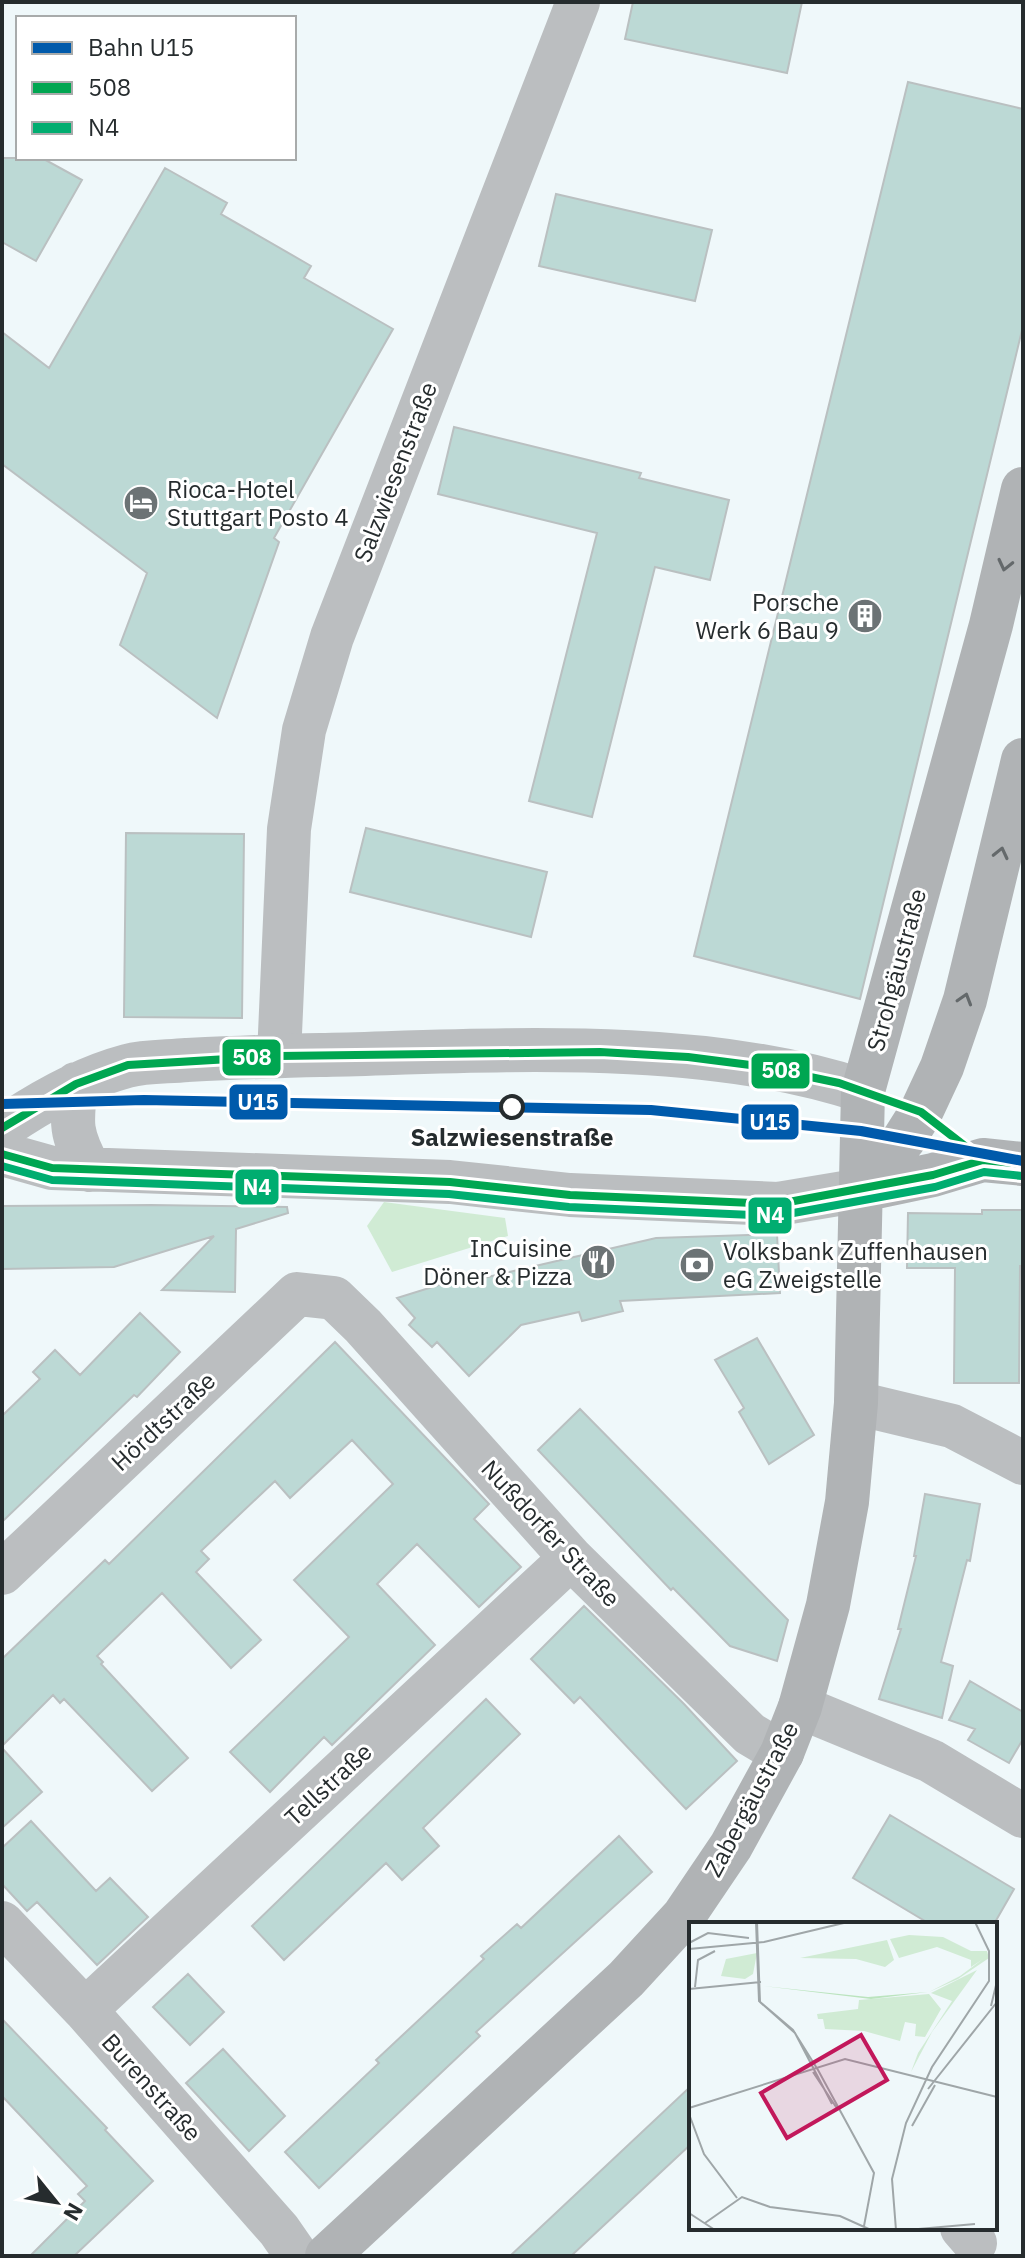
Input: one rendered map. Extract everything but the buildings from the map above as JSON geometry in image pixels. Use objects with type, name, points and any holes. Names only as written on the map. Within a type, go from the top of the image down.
[{"type":"main road","name":"Strohgäustraße","points":[[862,1190],[863,1091],[991,625],[1023,489]]},
{"type":"main road","points":[[862,1190],[904,1139],[921,1112],[942,1067],[965,1000],[1023,760]]},
{"type":"main road","points":[[863,1091],[921,1112],[1003,1162]]},
{"type":"main road","points":[[862,1190],[1003,1162]]},
{"type":"main road","name":"Zabergäustraße","points":[[327,2256],[687,1921],[782,1753],[800,1707],[828,1605],[847,1502],[856,1403],[862,1190]]},
{"type":"street","name":"Salzwiesenstraße","points":[[279,1056],[289,829],[304,730],[332,637],[578,2]]},
{"type":"street","points":[[2,1128],[76,1084],[128,1065],[279,1056],[537,1051],[688,1057],[784,1070],[863,1091]]},
{"type":"street","points":[[76,1084],[71,1119],[75,1143],[90,1170]]},
{"type":"street","points":[[2,1154],[52,1168],[450,1182],[570,1195],[778,1204],[862,1190]]},
{"type":"street","name":"Hördtstraße","points":[[2,1573],[297,1294],[334,1298]]},
{"type":"street","name":"Nußdorfer Straße","points":[[334,1298],[363,1326],[571,1558],[750,1734],[782,1753]]},
{"type":"street","points":[[856,1403],[952,1426],[1023,1463]]},
{"type":"street","name":"Tellstraße","points":[[85,2010],[571,1558]]},
{"type":"street","points":[[800,1707],[931,1761],[1023,1816]]},
{"type":"street","name":"Burenstraße","points":[[2,1923],[85,2010],[279,2230],[297,2256]]},
{"type":"green space","points":[[384,1202],[505,1218],[508,1236],[392,1272],[367,1226]]},
{"type":"rail line","name":"U15","points":[[2,1104],[144,1100],[651,1110],[861,1131],[1023,1161]]},
{"type":"transit line","name":"508","points":[[2,1128],[76,1084],[128,1065],[279,1056],[600,1052],[688,1057],[758,1066],[839,1083],[921,1112],[983,1160],[1023,1164]]},
{"type":"transit line","name":"508","points":[[2,1154],[52,1168],[450,1182],[570,1195],[778,1204],[933,1175],[983,1160],[1023,1164]]},
{"type":"transit line","name":"N4","points":[[2,1166],[52,1180],[449,1194],[569,1207],[777,1216],[935,1187],[984,1172],[1022,1176]]},
{"type":"place","name":"Rioca-Hotel Stuttgart Posto 4","points":[[141,503]]},
{"type":"place","name":"Porsche Werk 6 Bau 9","points":[[865,616]]},
{"type":"place","name":"Salzwiesenstraße","points":[[512,1107]]},
{"type":"place","name":"InCuisine Döner & Pizza","points":[[598,1262]]},
{"type":"place","name":"Volksbank Zuffenhausen eG Zweigstelle","points":[[697,1265]]}]
